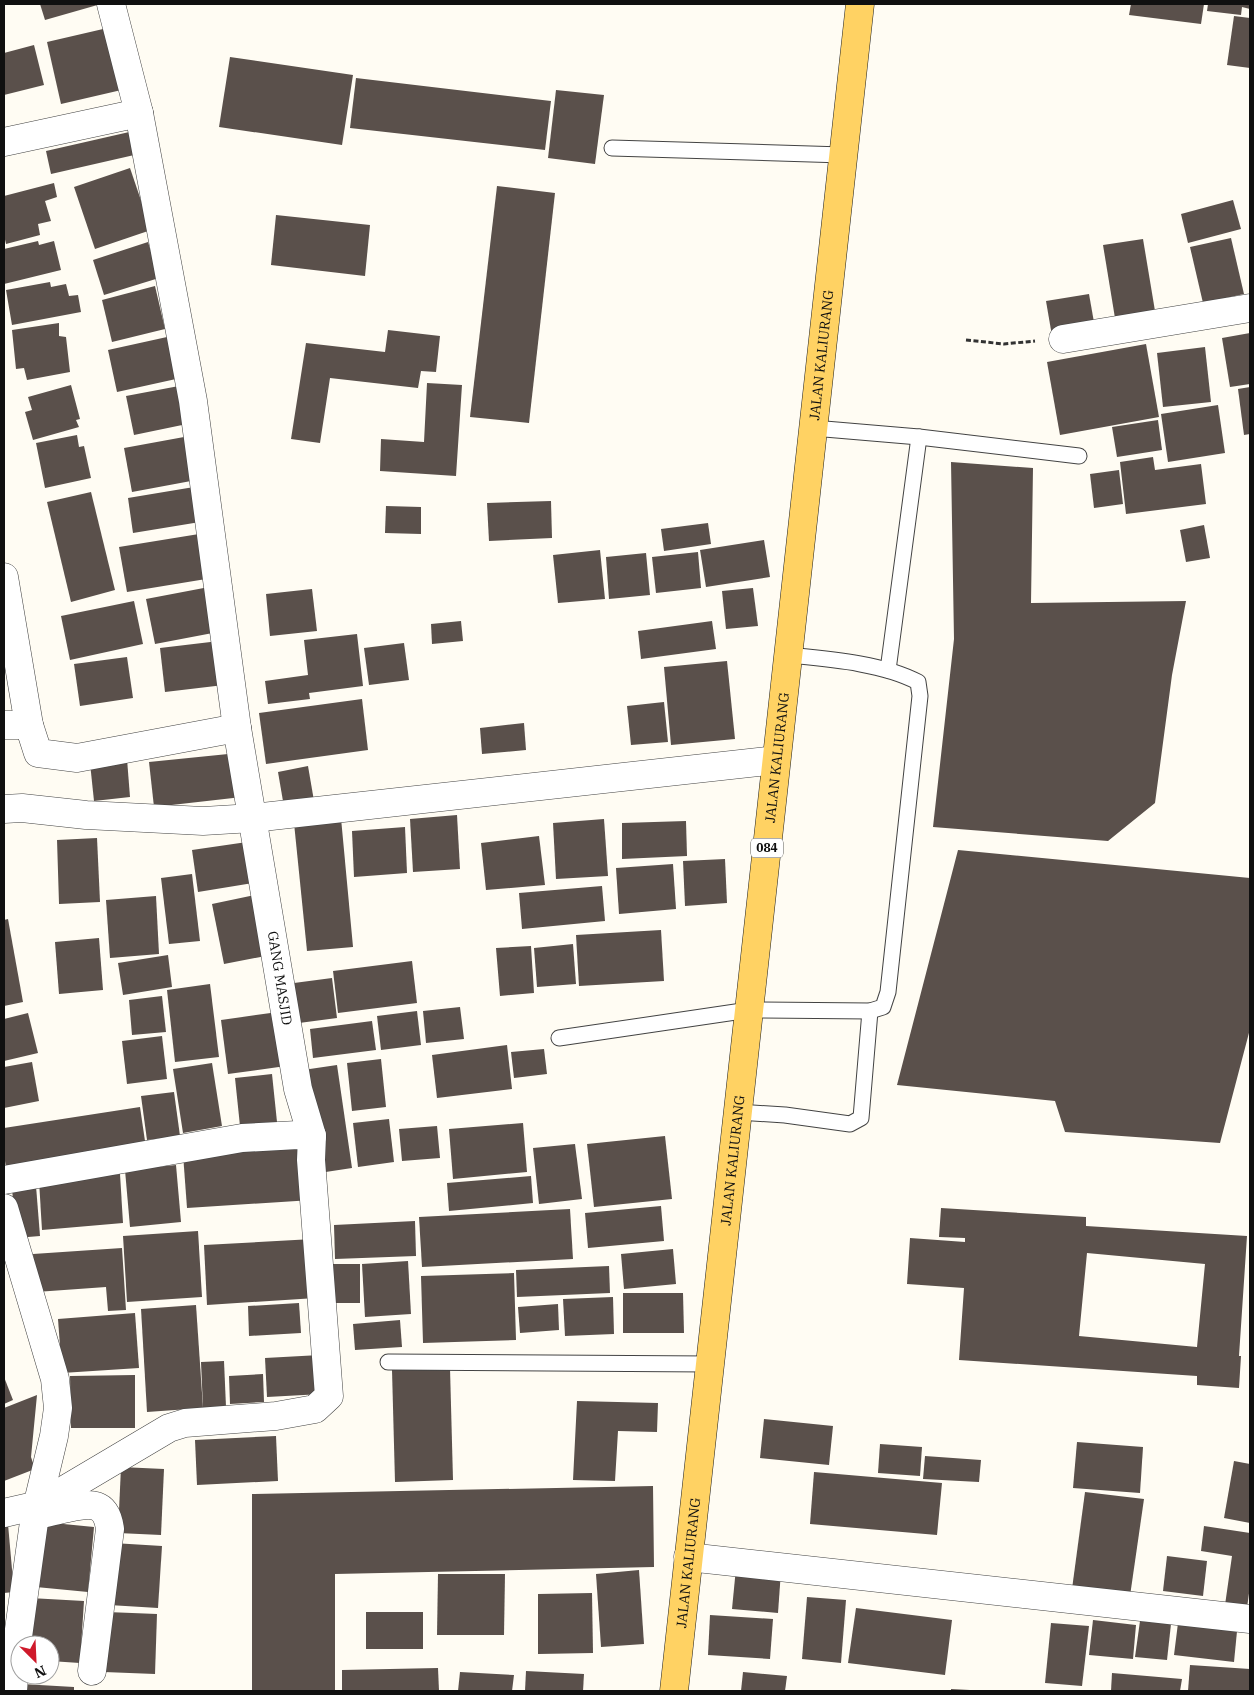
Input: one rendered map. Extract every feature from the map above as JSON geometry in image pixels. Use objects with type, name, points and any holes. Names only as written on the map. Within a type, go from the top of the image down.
[{"type":"main road","name":"JALAN KALIURANG","points":[[674,1691],[860,4]]},
{"type":"street","name":"GANG MASJID","points":[[37,1510],[169,1428],[185,1423],[276,1416],[315,1409],[329,1396],[312,1170],[312,1136],[298,1089],[237,728],[193,401],[139,113],[112,4]]},
{"type":"street","points":[[4,142],[139,113]]},
{"type":"street","points":[[1063,339],[1250,308]]},
{"type":"street","points":[[4,577],[16,725],[38,753],[77,758],[237,728]]},
{"type":"street","points":[[4,809],[22,808],[86,815],[203,822],[776,760]]},
{"type":"street","points":[[4,1180],[242,1138],[312,1136]]},
{"type":"street","points":[[4,1208],[55,1379],[58,1408],[37,1510],[18,1635]]},
{"type":"street","points":[[4,1513],[85,1504],[95,1505],[105,1512],[110,1529],[92,1671]]},
{"type":"street","points":[[688,1557],[1250,1619]]},
{"type":"lane","points":[[612,148],[843,155]]},
{"type":"lane","points":[[813,428],[919,437],[1079,456]]},
{"type":"lane","points":[[888,670],[919,437]]},
{"type":"lane","points":[[559,1038],[749,1010],[870,1012],[883,1007],[888,992],[920,696],[918,682],[906,675],[888,670],[839,660],[788,655]]},
{"type":"lane","points":[[738,1112],[785,1115],[850,1124],[861,1118],[870,1012]]},
{"type":"lane","points":[[388,1362],[710,1364]]},
{"type":"path","points":[[966,340],[1004,344]]},
{"type":"building","points":[[40,4],[101,4],[45,20]]},
{"type":"building","points":[[1131,4],[1204,4],[1201,24],[1129,15]]},
{"type":"building","points":[[1208,4],[1250,4],[1250,9],[1242,7],[1241,15],[1207,11]]},
{"type":"building","points":[[1234,16],[1250,18],[1250,68],[1227,65]]},
{"type":"building","points":[[116,26],[130,88],[61,104],[47,42]]},
{"type":"building","points":[[34,45],[44,85],[4,95],[4,53]]},
{"type":"building","points":[[230,57],[353,75],[342,145],[219,127]]},
{"type":"building","points":[[356,78],[551,101],[545,150],[350,128]]},
{"type":"building","points":[[556,90],[604,95],[595,164],[548,158]]},
{"type":"building","points":[[138,130],[143,153],[51,174],[46,151]]},
{"type":"building","points":[[130,168],[151,230],[95,249],[74,187]]},
{"type":"building","points":[[54,183],[57,197],[45,201],[51,221],[38,224],[40,235],[6,244],[4,235],[4,196]]},
{"type":"building","points":[[497,186],[555,193],[529,423],[470,417]]},
{"type":"building","points":[[1233,200],[1241,229],[1188,243],[1181,214]]},
{"type":"building","points":[[276,215],[370,225],[365,276],[271,265]]},
{"type":"building","points":[[1231,238],[1244,294],[1203,303],[1190,247]]},
{"type":"building","points":[[1143,239],[1155,311],[1115,318],[1103,245]]},
{"type":"building","points":[[38,241],[39,245],[54,241],[61,270],[4,284],[4,249]]},
{"type":"building","points":[[148,242],[159,278],[104,295],[93,260]]},
{"type":"building","points":[[50,282],[51,287],[66,284],[69,296],[78,295],[81,312],[12,325],[6,290]]},
{"type":"building","points":[[155,286],[165,329],[112,342],[102,300]]},
{"type":"building","points":[[1089,294],[1095,328],[1052,336],[1046,301]]},
{"type":"building","points":[[59,323],[59,336],[66,337],[70,372],[27,380],[24,368],[16,369],[12,330]]},
{"type":"building","points":[[388,330],[440,336],[436,372],[421,371],[418,388],[330,378],[320,443],[291,439],[306,343],[385,352]]},
{"type":"building","points":[[1250,333],[1250,384],[1230,387],[1222,338]]},
{"type":"building","points":[[167,337],[176,379],[117,392],[108,350]]},
{"type":"building","points":[[1146,344],[1159,417],[1060,435],[1047,362]]},
{"type":"building","points":[[1205,347],[1211,402],[1163,407],[1157,353]]},
{"type":"building","points":[[427,383],[462,385],[456,476],[380,471],[381,439],[424,442]]},
{"type":"building","points":[[71,385],[80,419],[76,420],[79,427],[33,440],[25,412],[32,410],[28,397]]},
{"type":"building","points":[[179,386],[187,424],[134,435],[126,396]]},
{"type":"building","points":[[1250,387],[1250,434],[1244,435],[1238,389]]},
{"type":"building","points":[[1218,405],[1225,453],[1168,462],[1161,414]]},
{"type":"building","points":[[1158,420],[1162,450],[1117,457],[1112,427]]},
{"type":"building","points":[[77,435],[79,447],[84,446],[91,478],[45,488],[36,443]]},
{"type":"building","points":[[184,437],[191,481],[132,492],[124,448]]},
{"type":"building","points":[[1153,457],[1155,470],[1201,464],[1206,504],[1126,514],[1120,462]]},
{"type":"building","points":[[951,462],[1033,468],[1031,603],[1186,601],[1172,675],[1155,803],[1108,841],[933,827],[954,639]]},
{"type":"building","points":[[1119,470],[1123,504],[1094,508],[1090,474]]},
{"type":"building","points":[[194,487],[200,522],[133,533],[128,498]]},
{"type":"building","points":[[91,492],[115,590],[71,602],[47,502]]},
{"type":"building","points":[[551,501],[552,538],[489,541],[487,503]]},
{"type":"building","points":[[386,506],[421,507],[421,534],[385,533]]},
{"type":"building","points":[[708,523],[711,544],[664,551],[661,529]]},
{"type":"building","points":[[1204,525],[1210,558],[1186,562],[1180,530]]},
{"type":"building","points":[[199,534],[206,579],[127,592],[119,547]]},
{"type":"building","points":[[764,540],[770,577],[706,587],[700,550]]},
{"type":"building","points":[[600,550],[605,599],[558,603],[553,555]]},
{"type":"building","points":[[698,552],[701,588],[656,593],[652,557]]},
{"type":"building","points":[[646,553],[650,595],[609,599],[606,557]]},
{"type":"building","points":[[209,587],[218,632],[155,644],[146,599]]},
{"type":"building","points":[[753,588],[758,626],[726,629],[722,591]]},
{"type":"building","points":[[312,589],[317,631],[270,636],[266,594]]},
{"type":"building","points":[[134,601],[143,644],[70,660],[61,616]]},
{"type":"building","points":[[461,621],[463,641],[432,644],[431,624]]},
{"type":"building","points":[[712,621],[716,649],[641,659],[638,631]]},
{"type":"building","points":[[357,634],[363,686],[309,693],[310,699],[268,704],[265,681],[308,675],[304,640]]},
{"type":"building","points":[[219,641],[224,685],[165,692],[160,648]]},
{"type":"building","points":[[404,643],[409,680],[369,685],[364,648]]},
{"type":"building","points":[[127,657],[133,698],[80,706],[74,664]]},
{"type":"building","points":[[727,661],[735,739],[671,745],[664,667]]},
{"type":"building","points":[[362,699],[368,750],[266,764],[259,713]]},
{"type":"building","points":[[664,702],[668,742],[631,745],[627,706]]},
{"type":"building","points":[[524,723],[526,750],[482,754],[480,728]]},
{"type":"building","points":[[238,753],[242,797],[154,807],[149,762]]},
{"type":"building","points":[[127,759],[130,797],[94,801],[90,763]]},
{"type":"building","points":[[308,766],[314,801],[284,807],[278,772]]},
{"type":"building","points":[[457,815],[460,869],[413,872],[410,819]]},
{"type":"building","points":[[341,818],[353,947],[307,951],[294,823]]},
{"type":"building","points":[[604,819],[608,876],[556,879],[553,823]]},
{"type":"building","points":[[686,821],[687,856],[622,859],[622,823]]},
{"type":"building","points":[[405,827],[407,873],[354,877],[352,831]]},
{"type":"building","points":[[539,836],[545,885],[486,890],[481,843]]},
{"type":"building","points":[[97,838],[100,902],[59,904],[57,840]]},
{"type":"building","points":[[247,842],[253,883],[198,892],[192,850]]},
{"type":"building","points":[[958,850],[1250,878],[1250,1029],[1220,1143],[1065,1132],[1055,1101],[897,1085]]},
{"type":"building","points":[[725,859],[727,903],[685,906],[683,861]]},
{"type":"building","points":[[673,864],[676,909],[619,914],[616,868]]},
{"type":"building","points":[[192,874],[200,941],[169,944],[161,878]]},
{"type":"building","points":[[602,886],[605,921],[522,929],[519,893]]},
{"type":"building","points":[[259,894],[271,955],[224,964],[212,904]]},
{"type":"building","points":[[156,896],[159,954],[110,958],[106,900]]},
{"type":"building","points":[[8,919],[23,1002],[4,1006],[4,920]]},
{"type":"building","points":[[661,930],[664,981],[579,986],[576,935]]},
{"type":"building","points":[[99,938],[103,990],[59,994],[55,942]]},
{"type":"building","points":[[573,944],[576,984],[537,987],[534,948]]},
{"type":"building","points":[[531,946],[534,993],[500,996],[496,948]]},
{"type":"building","points":[[168,955],[172,987],[123,995],[118,963]]},
{"type":"building","points":[[412,961],[417,1003],[338,1013],[333,971]]},
{"type":"building","points":[[332,978],[337,1018],[299,1023],[294,983]]},
{"type":"building","points":[[210,984],[219,1057],[175,1062],[167,990]]},
{"type":"building","points":[[162,996],[166,1032],[132,1035],[129,1000]]},
{"type":"building","points":[[460,1007],[464,1039],[426,1043],[423,1011]]},
{"type":"building","points":[[417,1011],[421,1045],[381,1050],[377,1016]]},
{"type":"building","points":[[278,1012],[286,1066],[228,1074],[221,1020]]},
{"type":"building","points":[[28,1013],[38,1053],[4,1061],[4,1019]]},
{"type":"building","points":[[372,1021],[376,1050],[313,1058],[310,1029]]},
{"type":"building","points":[[162,1036],[167,1079],[127,1084],[122,1041]]},
{"type":"building","points":[[507,1045],[512,1089],[437,1098],[432,1055]]},
{"type":"building","points":[[544,1049],[547,1074],[514,1078],[511,1052]]},
{"type":"building","points":[[381,1059],[386,1107],[352,1111],[347,1063]]},
{"type":"building","points":[[32,1062],[39,1101],[4,1108],[4,1067]]},
{"type":"building","points":[[212,1063],[222,1126],[183,1133],[173,1069]]},
{"type":"building","points":[[337,1065],[352,1168],[319,1173],[303,1070]]},
{"type":"building","points":[[272,1074],[277,1122],[240,1126],[235,1078]]},
{"type":"building","points":[[174,1092],[180,1136],[147,1140],[141,1096]]},
{"type":"building","points":[[140,1107],[146,1148],[6,1169],[4,1128]]},
{"type":"building","points":[[389,1119],[394,1162],[358,1167],[353,1123]]},
{"type":"building","points":[[523,1123],[527,1172],[453,1179],[449,1129]]},
{"type":"building","points":[[437,1126],[440,1158],[402,1161],[399,1129]]},
{"type":"building","points":[[665,1136],[672,1199],[594,1207],[587,1144]]},
{"type":"building","points":[[575,1144],[582,1199],[539,1204],[533,1148]]},
{"type":"building","points":[[308,1145],[312,1200],[187,1208],[183,1154]]},
{"type":"building","points":[[176,1165],[181,1222],[130,1227],[125,1170]]},
{"type":"building","points":[[120,1174],[123,1223],[42,1230],[39,1181]]},
{"type":"building","points":[[531,1176],[533,1203],[449,1211],[447,1183]]},
{"type":"building","points":[[36,1186],[40,1236],[16,1238],[12,1188]]},
{"type":"building","points":[[661,1206],[664,1241],[588,1248],[585,1213]]},
{"type":"building","points":[[941,1208],[1086,1217],[1086,1226],[1247,1236],[1239,1356],[1241,1356],[1239,1388],[1197,1385],[1197,1376],[959,1360],[964,1288],[907,1284],[910,1238],[965,1242],[965,1238],[939,1237]],"holes":[[[1087,1253],[1205,1264],[1197,1347],[1079,1336]]]},
{"type":"building","points":[[570,1209],[573,1259],[422,1267],[419,1217]]},
{"type":"building","points":[[415,1221],[416,1256],[335,1259],[334,1225]]},
{"type":"building","points":[[198,1231],[202,1297],[127,1302],[123,1236]]},
{"type":"building","points":[[313,1239],[316,1298],[207,1305],[204,1245]]},
{"type":"building","points":[[122,1248],[126,1310],[108,1311],[106,1287],[36,1292],[33,1254]]},
{"type":"building","points":[[673,1249],[676,1284],[624,1289],[621,1254]]},
{"type":"building","points":[[408,1261],[411,1314],[365,1317],[362,1264]]},
{"type":"building","points":[[324,1264],[360,1264],[360,1303],[324,1303]]},
{"type":"building","points":[[609,1266],[610,1293],[517,1297],[516,1270]]},
{"type":"building","points":[[514,1273],[516,1340],[423,1343],[421,1276]]},
{"type":"building","points":[[623,1293],[683,1293],[684,1333],[623,1333]]},
{"type":"building","points":[[613,1297],[614,1334],[565,1336],[563,1299]]},
{"type":"building","points":[[299,1303],[301,1333],[249,1336],[248,1306]]},
{"type":"building","points":[[558,1304],[559,1330],[520,1333],[518,1307]]},
{"type":"building","points":[[196,1305],[203,1408],[147,1412],[141,1309]]},
{"type":"building","points":[[135,1313],[139,1368],[62,1373],[58,1319]]},
{"type":"building","points":[[400,1320],[402,1347],[355,1350],[353,1324]]},
{"type":"building","points":[[320,1355],[322,1394],[267,1397],[265,1358]]},
{"type":"building","points":[[224,1361],[226,1407],[203,1408],[201,1362]]},
{"type":"building","points":[[450,1368],[453,1480],[395,1482],[392,1370]]},
{"type":"building","points":[[263,1374],[264,1402],[230,1404],[229,1376]]},
{"type":"building","points":[[135,1375],[135,1428],[71,1428],[70,1376]]},
{"type":"building","points":[[4,1377],[13,1400],[4,1404]]},
{"type":"building","points":[[37,1395],[31,1457],[35,1469],[4,1481],[4,1408]]},
{"type":"building","points":[[577,1401],[658,1403],[657,1432],[618,1431],[615,1481],[573,1480]]},
{"type":"building","points":[[764,1419],[833,1426],[829,1465],[760,1458]]},
{"type":"building","points":[[276,1436],[278,1481],[197,1485],[195,1440]]},
{"type":"building","points":[[1077,1442],[1143,1447],[1140,1493],[1073,1488]]},
{"type":"building","points":[[880,1444],[922,1447],[920,1476],[878,1473]]},
{"type":"building","points":[[925,1456],[981,1460],[979,1482],[923,1479]]},
{"type":"building","points":[[1234,1461],[1250,1464],[1250,1523],[1224,1518]]},
{"type":"building","points":[[121,1467],[164,1469],[161,1535],[118,1533]]},
{"type":"building","points":[[814,1472],[942,1483],[937,1535],[810,1524]]},
{"type":"building","points":[[653,1486],[654,1567],[335,1574],[335,1691],[252,1691],[252,1494]]},
{"type":"building","points":[[1085,1492],[1144,1499],[1130,1596],[1072,1589]]},
{"type":"building","points":[[43,1522],[94,1527],[88,1592],[36,1587]]},
{"type":"building","points":[[8,1524],[14,1592],[4,1593],[4,1525]]},
{"type":"building","points":[[1204,1526],[1250,1533],[1250,1586],[1247,1608],[1225,1605],[1232,1556],[1201,1551]]},
{"type":"building","points":[[113,1543],[162,1546],[158,1608],[109,1605]]},
{"type":"building","points":[[1167,1556],[1207,1561],[1203,1596],[1163,1591]]},
{"type":"building","points":[[736,1568],[781,1571],[778,1613],[732,1609]]},
{"type":"building","points":[[639,1570],[644,1644],[601,1647],[596,1574]]},
{"type":"building","points":[[438,1574],[505,1574],[504,1635],[437,1635]]},
{"type":"building","points":[[592,1593],[593,1653],[538,1654],[538,1594]]},
{"type":"building","points":[[807,1597],[846,1600],[841,1663],[802,1659]]},
{"type":"building","points":[[30,1598],[84,1601],[80,1663],[60,1662],[60,1635],[28,1635]]},
{"type":"building","points":[[856,1608],[952,1620],[945,1675],[848,1663]]},
{"type":"building","points":[[107,1612],[157,1614],[155,1674],[104,1672]]},
{"type":"building","points":[[366,1612],[423,1612],[423,1649],[366,1649]]},
{"type":"building","points":[[710,1615],[773,1619],[770,1659],[708,1655]]},
{"type":"building","points":[[1179,1615],[1238,1621],[1234,1662],[1174,1655]]},
{"type":"building","points":[[1093,1620],[1136,1625],[1133,1659],[1089,1655]]},
{"type":"building","points":[[1140,1621],[1171,1624],[1167,1660],[1135,1657]]},
{"type":"building","points":[[1051,1623],[1089,1626],[1082,1686],[1045,1683]]},
{"type":"building","points":[[1190,1665],[1250,1669],[1250,1691],[1188,1691]]},
{"type":"building","points":[[438,1668],[439,1691],[342,1691],[342,1670]]},
{"type":"building","points":[[526,1671],[584,1674],[583,1691],[525,1691]]},
{"type":"building","points":[[460,1672],[514,1675],[512,1691],[458,1691]]},
{"type":"building","points":[[743,1672],[787,1676],[785,1691],[741,1691]]},
{"type":"building","points":[[1112,1673],[1182,1679],[1180,1691],[1111,1691]]},
{"type":"building","points":[[22,1685],[74,1687],[74,1691],[22,1691]]},
{"type":"building","points":[[951,1689],[970,1690],[970,1691],[951,1691]]}]
